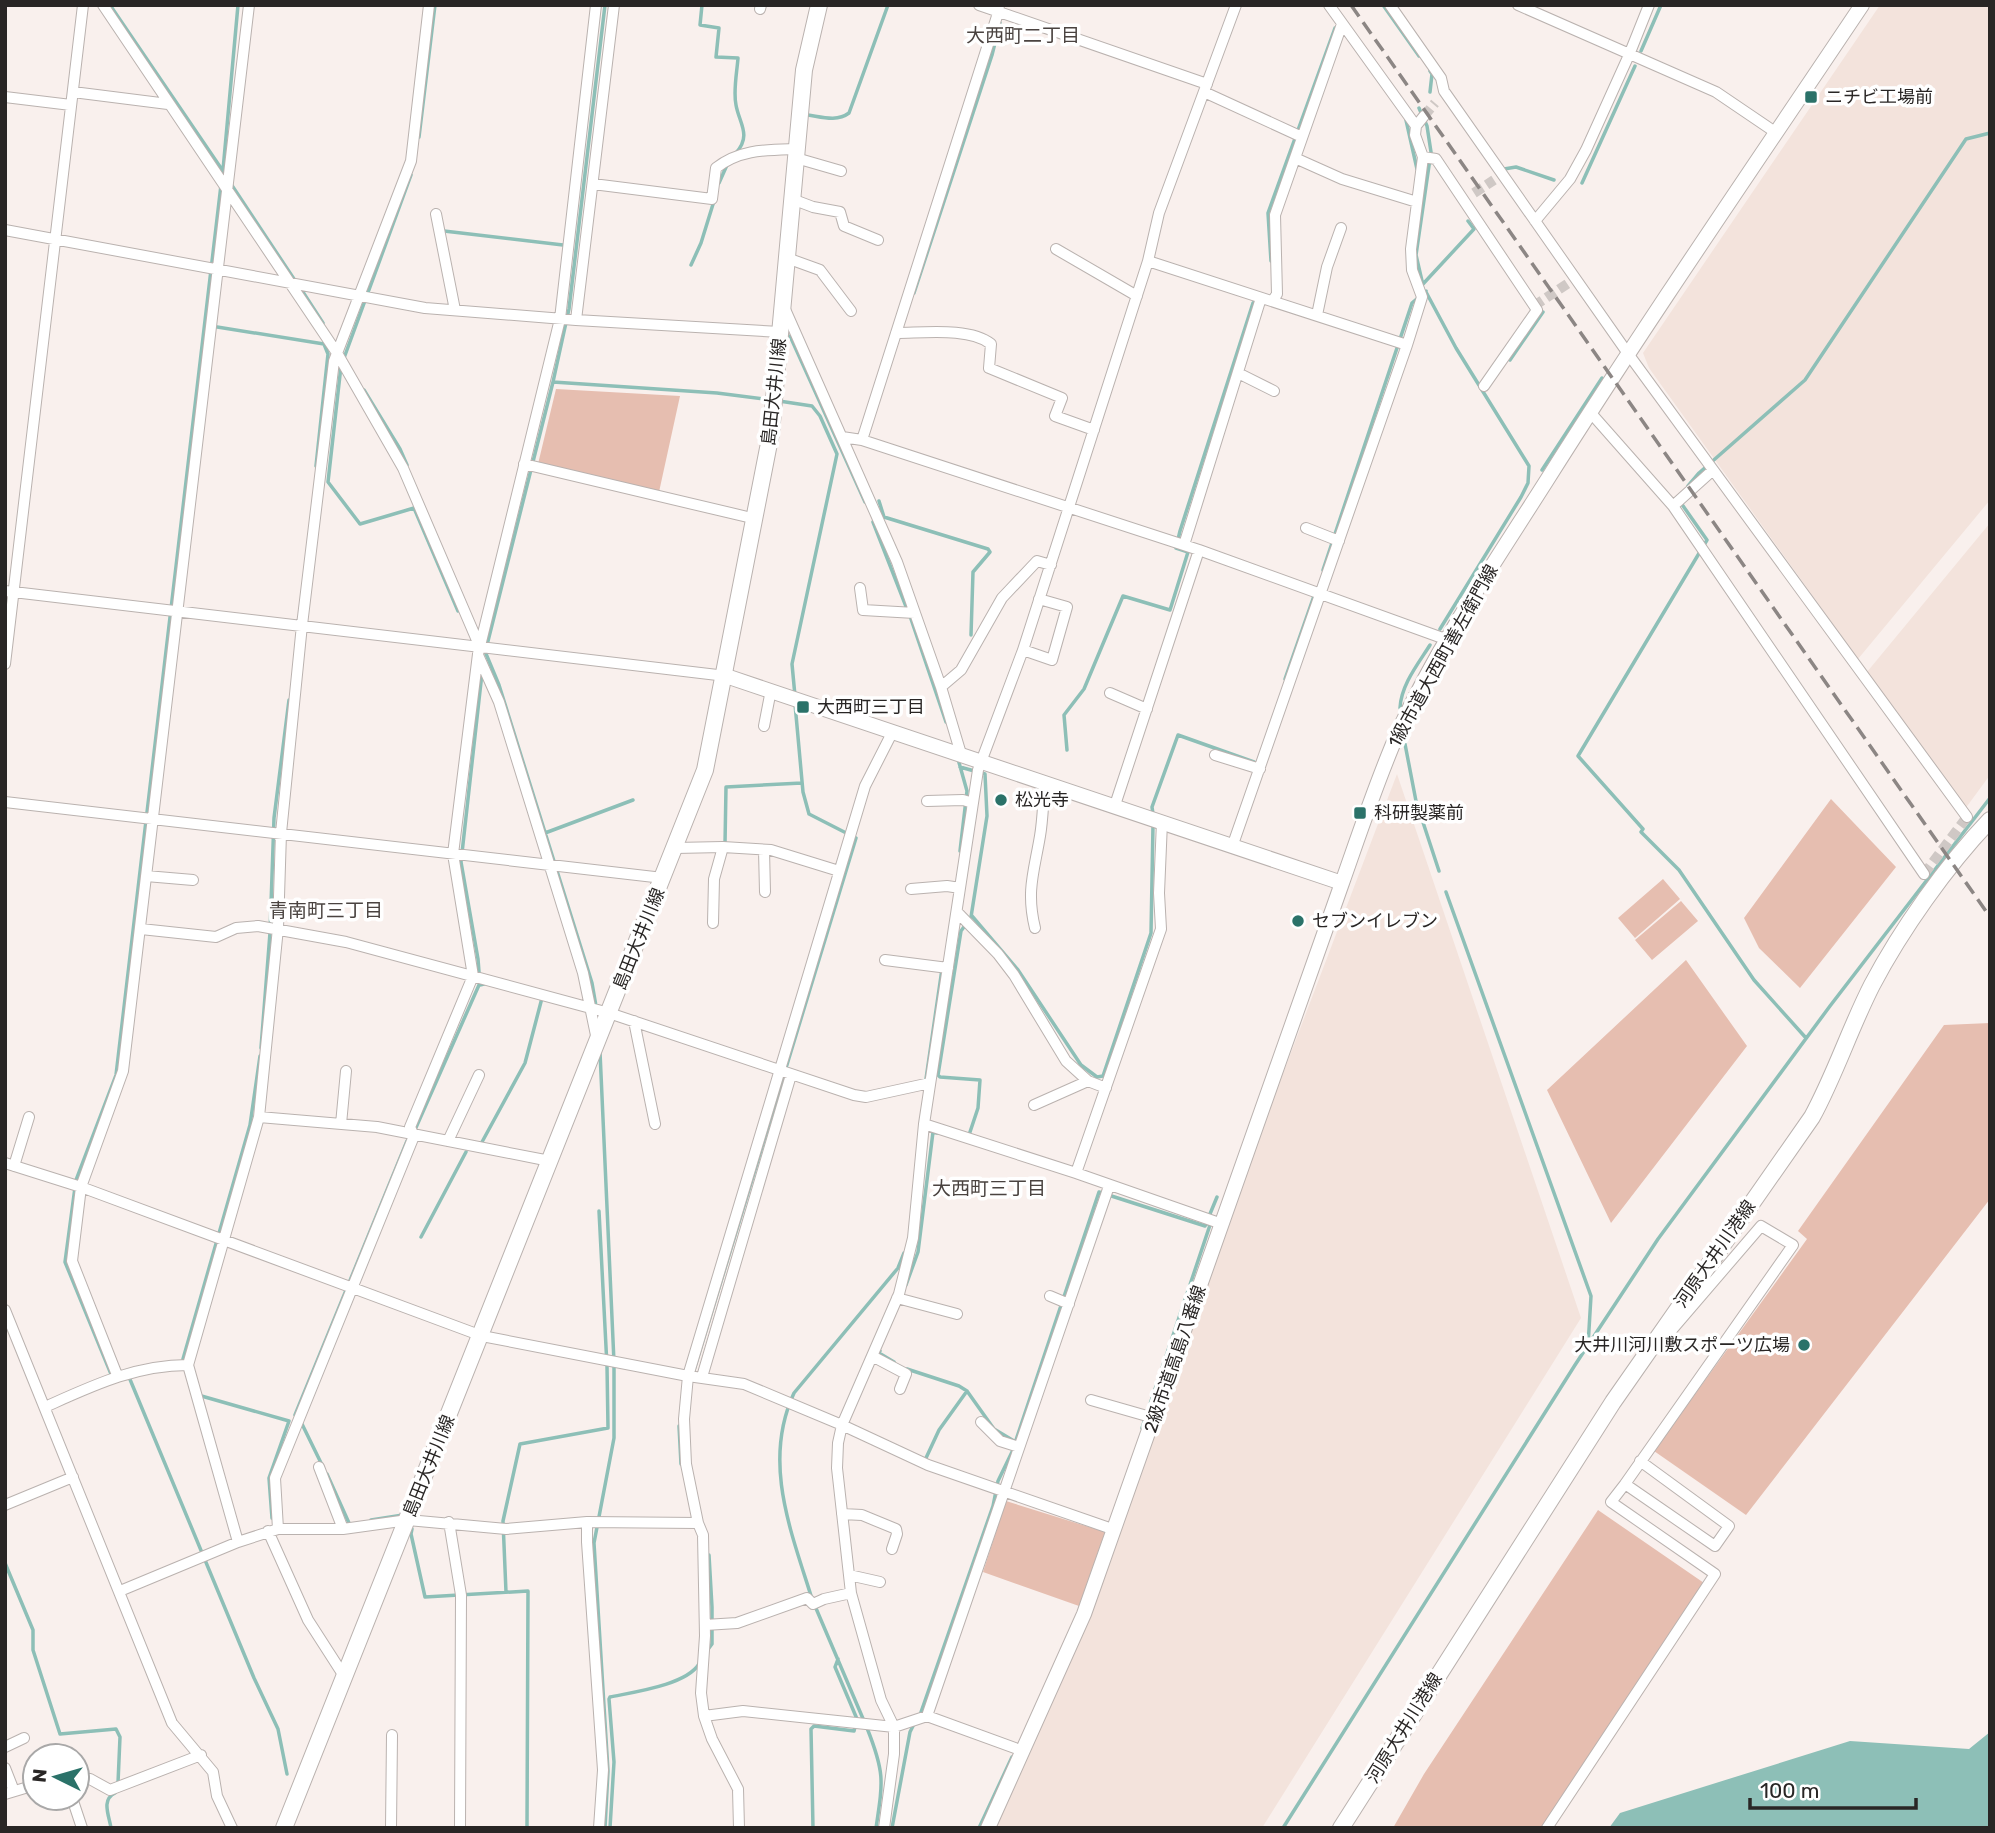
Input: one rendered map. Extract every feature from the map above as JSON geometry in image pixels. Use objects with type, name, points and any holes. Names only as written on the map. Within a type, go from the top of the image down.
[{"type":"main road","name":"島田大井川線","points":[[284,1828],[705,770],[726,676],[771,433],[804,71],[819,5]]},
{"type":"main road","name":"河原大井川港線","points":[[1341,1828],[1501,1575],[1661,1332],[1812,1117],[1826,1092],[1872,985],[1936,884],[1990,820]]},
{"type":"street","points":[[5,664],[9,591],[83,5]]},
{"type":"street","points":[[103,5],[292,283],[337,353],[403,468],[499,702],[583,973],[597,1043]]},
{"type":"street","points":[[117,1376],[72,1261],[80,1187],[123,1071],[249,5]]},
{"type":"street","points":[[238,1542],[188,1365],[260,1117],[278,928],[281,833],[302,625],[334,361],[411,161],[429,5]]},
{"type":"street","points":[[344,1676],[308,1620],[273,1530],[275,1478],[414,1136],[410,1127],[473,976],[453,855],[478,649],[560,319],[596,5]]},
{"type":"street","points":[[576,320],[614,5]]},
{"type":"street","points":[[979,5],[999,9],[1205,88],[1302,137]]},
{"type":"street","points":[[884,1828],[894,1754],[894,1727],[881,1699],[851,1593],[836,1468],[838,1443],[842,1425],[897,1298],[913,1238],[924,1124],[978,770],[1023,650],[1051,565],[1148,261],[1159,213],[1236,5]]},
{"type":"street","points":[[1329,5],[1416,126]]},
{"type":"street","points":[[1390,5],[1441,78],[1444,92],[1497,177],[1535,221],[1629,355],[1968,817]]},
{"type":"street","points":[[1518,5],[1716,92],[1775,132]]},
{"type":"street","points":[[1535,221],[1570,179],[1581,159],[1649,5]]},
{"type":"street","name":"1級市道大西町善左衛門線","points":[[1342,883],[1385,763],[1410,708],[1448,640],[1509,538],[1590,412],[1862,5]]},
{"type":"street","points":[[862,440],[999,9]]},
{"type":"street","points":[[1184,545],[1238,373],[1267,299],[1277,294],[1275,215],[1342,24]]},
{"type":"street","points":[[73,92],[168,103]]},
{"type":"street","points":[[1436,103],[1444,92]]},
{"type":"street","points":[[5,97],[71,105]]},
{"type":"street","points":[[1233,847],[1422,298],[1412,270],[1411,249],[1423,157],[1415,135],[1416,126],[1424,116]]},
{"type":"street","points":[[593,184],[712,199],[716,168],[743,153],[796,153],[841,171]]},
{"type":"street","points":[[1423,157],[1436,159],[1537,310],[1484,386]]},
{"type":"street","points":[[1295,158],[1342,180],[1417,202]]},
{"type":"street","points":[[1464,200],[1474,193]]},
{"type":"street","points":[[792,199],[813,207],[840,212],[844,226],[878,240]]},
{"type":"street","points":[[436,214],[455,310]]},
{"type":"street","points":[[1317,314],[1326,267],[1341,228]]},
{"type":"street","points":[[5,230],[425,308],[780,332]]},
{"type":"street","points":[[1056,249],[1137,296]]},
{"type":"street","points":[[787,258],[820,270],[851,311]]},
{"type":"street","points":[[1148,261],[1407,345]]},
{"type":"street","points":[[783,305],[897,562],[941,687],[961,754]]},
{"type":"street","points":[[896,333],[968,334],[983,338],[991,344],[989,368],[1062,398],[1055,416],[1094,430]]},
{"type":"street","points":[[1238,373],[1274,391]]},
{"type":"street","points":[[1590,412],[1673,506],[1924,874]]},
{"type":"street","points":[[842,437],[862,440],[1199,550],[1448,640]]},
{"type":"street","points":[[524,464],[756,519]]},
{"type":"street","points":[[1673,506],[1713,470]]},
{"type":"street","points":[[1306,528],[1339,541]]},
{"type":"street","points":[[1115,805],[1199,550]]},
{"type":"street","points":[[941,687],[961,670],[1002,598],[1037,561],[1051,565]]},
{"type":"street","points":[[860,588],[863,610],[915,613]]},
{"type":"street","points":[[9,591],[302,625],[478,649],[726,676],[894,730],[1342,883]]},
{"type":"street","points":[[1023,650],[1052,660],[1068,607],[1039,599]]},
{"type":"street","points":[[764,726],[771,690]]},
{"type":"street","points":[[1110,692],[1147,709]]},
{"type":"street","points":[[739,1828],[738,1789],[712,1739],[704,1716],[701,1693],[705,1625],[703,1535],[686,1464],[684,1419],[688,1376],[864,786],[894,730]]},
{"type":"street","points":[[1216,755],[1259,769]]},
{"type":"street","points":[[1035,928],[1029,904],[1045,782]]},
{"type":"street","points":[[928,801],[963,800],[973,803]]},
{"type":"street","points":[[5,802],[663,878]]},
{"type":"street","points":[[1076,1173],[1161,929],[1159,892],[1162,822]]},
{"type":"street","points":[[713,923],[714,879],[723,847]]},
{"type":"street","points":[[676,848],[771,850],[839,871]]},
{"type":"street","points":[[764,850],[765,892]]},
{"type":"street","points":[[146,876],[193,880]]},
{"type":"street","name":"2級市道高島八番線","points":[[988,1828],[1084,1614],[1342,883]]},
{"type":"street","points":[[911,889],[947,886],[960,888]]},
{"type":"street","points":[[958,913],[998,954],[1014,975],[1066,1061],[1088,1081],[1106,1088]]},
{"type":"street","points":[[141,929],[216,937],[236,928],[278,928],[346,942],[609,1013],[779,1071],[866,1097],[930,1083]]},
{"type":"street","points":[[885,960],[948,968]]},
{"type":"street","points":[[634,1021],[655,1124]]},
{"type":"street","points":[[341,1124],[346,1071]]},
{"type":"street","points":[[448,1141],[479,1075]]},
{"type":"street","points":[[702,1377],[792,1075]]},
{"type":"street","points":[[1034,1105],[1088,1081]]},
{"type":"street","points":[[29,1117],[9,1164],[80,1187],[482,1336],[688,1376],[744,1384],[928,1465],[1115,1530]]},
{"type":"street","points":[[260,1117],[377,1127],[550,1161]]},
{"type":"street","points":[[924,1124],[1223,1224]]},
{"type":"street","points":[[927,1716],[1110,1186]]},
{"type":"street","points":[[1547,1828],[1715,1574],[1611,1502],[1793,1245],[1761,1226],[1669,1333],[1661,1332]]},
{"type":"street","points":[[1050,1296],[1069,1304]]},
{"type":"street","points":[[897,1298],[957,1314]]},
{"type":"street","points":[[5,1310],[172,1723],[213,1772],[217,1796],[232,1828]]},
{"type":"street","points":[[872,1356],[906,1374],[900,1389]]},
{"type":"street","points":[[45,1407],[117,1376],[170,1365],[188,1365]]},
{"type":"street","points":[[1091,1400],[1154,1418]]},
{"type":"street","points":[[981,1422],[1000,1441],[1019,1447]]},
{"type":"street","points":[[1625,1484],[1715,1546],[1729,1526],[1640,1461]]},
{"type":"street","points":[[319,1467],[343,1529]]},
{"type":"street","points":[[5,1505],[73,1477]]},
{"type":"street","points":[[842,1514],[862,1515],[896,1530],[892,1549]]},
{"type":"street","points":[[120,1591],[273,1530],[343,1529],[408,1520],[506,1529],[587,1522],[698,1523]]},
{"type":"street","points":[[449,1522],[461,1595],[460,1828]]},
{"type":"street","points":[[587,1522],[603,1770],[598,1828]]},
{"type":"street","points":[[849,1575],[880,1582]]},
{"type":"street","points":[[705,1625],[737,1623],[799,1600],[807,1598],[813,1604],[851,1593]]},
{"type":"street","points":[[704,1716],[743,1711],[894,1727],[927,1716],[1023,1751]]},
{"type":"street","points":[[391,1828],[392,1735]]},
{"type":"street","points":[[5,1747],[24,1738]]},
{"type":"street","points":[[91,1780],[110,1790],[201,1755]]},
{"type":"street","points":[[5,1768],[10,1792]]},
{"type":"shaded area","points":[[1880,5],[1990,5],[1990,500],[1858,659],[1649,368],[1643,353]]},
{"type":"shaded area","points":[[556,389],[680,396],[659,492],[538,464]]},
{"type":"shaded area","points":[[1990,523],[1990,775],[1965,809],[1867,672]]},
{"type":"shaded area","points":[[1397,774],[1581,1318],[1262,1828],[996,1828]]},
{"type":"shaded area","points":[[1831,799],[1896,867],[1800,988],[1759,948],[1744,918]]},
{"type":"shaded area","points":[[1663,879],[1680,899],[1635,938],[1618,918]]},
{"type":"shaded area","points":[[1681,901],[1698,921],[1652,960],[1635,940]]},
{"type":"shaded area","points":[[1686,960],[1747,1046],[1611,1223],[1547,1090]]},
{"type":"shaded area","name":"大井川河川敷スポーツ広場","points":[[1990,1023],[1990,1199],[1746,1515],[1654,1451],[1807,1239],[1798,1231],[1944,1025]]},
{"type":"shaded area","points":[[1006,1501],[1105,1532],[1079,1606],[983,1572]]},
{"type":"shaded area","points":[[1598,1510],[1704,1583],[1541,1828],[1393,1828],[1424,1774]]},
{"type":"water","points":[[1990,1732],[1990,1828],[1609,1828],[1620,1813],[1850,1741],[1969,1749]]},
{"type":"waterway","points":[[110,5],[225,174]]},
{"type":"waterway","points":[[223,170],[238,5]]},
{"type":"waterway","points":[[419,137],[435,5]]},
{"type":"waterway","points":[[605,5],[569,309],[553,382],[717,393],[771,400]]},
{"type":"waterway","points":[[702,5],[700,25],[719,28],[716,57],[738,58],[735,100],[744,135],[741,147],[736,153]]},
{"type":"waterway","points":[[808,115],[834,118],[849,113],[888,5]]},
{"type":"waterway","points":[[1383,5],[1419,56]]},
{"type":"waterway","points":[[1641,51],[1661,5]]},
{"type":"waterway","points":[[914,293],[1000,23]]},
{"type":"waterway","points":[[1271,261],[1268,213],[1335,28]]},
{"type":"waterway","points":[[1582,183],[1635,66]]},
{"type":"waterway","points":[[1430,71],[1430,92]]},
{"type":"waterway","points":[[1419,108],[1427,126],[1431,152],[1416,255],[1422,281]]},
{"type":"waterway","points":[[1406,120],[1417,169]]},
{"type":"waterway","points":[[1688,486],[1699,473],[1805,380],[1966,139],[1990,133]]},
{"type":"waterway","points":[[719,183],[727,165]]},
{"type":"waterway","points":[[1504,169],[1516,167],[1554,180]]},
{"type":"waterway","points":[[344,358],[411,175]]},
{"type":"waterway","points":[[231,184],[294,279]]},
{"type":"waterway","points":[[111,1374],[65,1262],[76,1180],[116,1075],[221,185]]},
{"type":"waterway","points":[[691,265],[714,201]]},
{"type":"waterway","points":[[1423,284],[1474,229],[1468,221]]},
{"type":"waterway","points":[[444,231],[563,245]]},
{"type":"waterway","points":[[301,289],[323,323]]},
{"type":"waterway","points":[[1323,570],[1412,303],[1426,291]]},
{"type":"waterway","points":[[1426,292],[1456,348],[1529,466],[1528,483],[1521,497],[1440,629]]},
{"type":"waterway","points":[[1067,750],[1064,715],[1084,689],[1123,596],[1170,610],[1188,552],[1176,548],[1180,531],[1253,303],[1256,301]]},
{"type":"waterway","points":[[1510,360],[1543,312]]},
{"type":"waterway","points":[[211,326],[324,344],[328,354],[316,466]]},
{"type":"waterway","points":[[790,336],[865,502]]},
{"type":"waterway","points":[[341,366],[328,482],[360,524],[414,508],[458,611]]},
{"type":"waterway","points":[[1542,470],[1602,378]]},
{"type":"waterway","points":[[487,645],[553,382]]},
{"type":"waterway","points":[[364,390],[407,465]]},
{"type":"waterway","points":[[779,401],[812,406],[820,416],[837,454],[792,664],[795,696]]},
{"type":"waterway","points":[[879,501],[884,517],[988,549],[990,552],[973,572],[971,635]]},
{"type":"waterway","points":[[1681,503],[1707,540],[1578,756],[1643,829],[1641,832],[1679,870],[1754,980],[1806,1038]]},
{"type":"waterway","points":[[873,522],[907,609]]},
{"type":"waterway","points":[[1285,679],[1315,593]]},
{"type":"waterway","points":[[910,616],[946,722]]},
{"type":"waterway","points":[[1400,708],[1407,683],[1430,645]]},
{"type":"waterway","points":[[484,649],[499,685],[592,983],[596,1006]]},
{"type":"waterway","points":[[482,673],[461,862],[480,985],[484,984]]},
{"type":"waterway","points":[[261,1048],[270,933],[274,818],[289,700]]},
{"type":"waterway","points":[[694,1370],[856,838],[809,814],[803,792],[795,704]]},
{"type":"waterway","points":[[1153,814],[1152,807],[1178,735],[1254,762]]},
{"type":"waterway","points":[[1405,744],[1416,801],[1439,871]]},
{"type":"waterway","points":[[958,759],[967,791],[960,851]]},
{"type":"waterway","points":[[960,767],[985,774],[987,816],[971,917]]},
{"type":"waterway","points":[[725,844],[726,787],[802,783]]},
{"type":"waterway","points":[[1283,1828],[1575,1365],[1658,1239],[1830,1006],[1990,798]]},
{"type":"waterway","points":[[545,833],[633,800]]},
{"type":"waterway","points":[[972,916],[1018,970],[1081,1065],[1097,1077],[1103,1076],[1151,933],[1153,825]]},
{"type":"waterway","points":[[1446,892],[1591,1296],[1588,1346]]},
{"type":"waterway","points":[[966,924],[961,931],[938,1075],[980,1080],[978,1108],[969,1135]]},
{"type":"waterway","points":[[926,1079],[942,969]]},
{"type":"waterway","points":[[414,1132],[479,985]]},
{"type":"waterway","points":[[482,1142],[525,1063],[542,998]]},
{"type":"waterway","points":[[600,1052],[614,1362],[614,1438],[594,1543],[608,1771],[605,1828]]},
{"type":"waterway","points":[[186,1362],[183,1359],[250,1125],[260,1056]]},
{"type":"waterway","points":[[906,1285],[918,1252],[933,1132],[937,1133]]},
{"type":"waterway","points":[[297,1418],[295,1415],[407,1141]]},
{"type":"waterway","points":[[421,1237],[466,1152]]},
{"type":"waterway","points":[[920,1715],[1099,1192],[1205,1226],[1217,1197]]},
{"type":"waterway","points":[[506,1592],[503,1521],[520,1444],[608,1428],[599,1211]]},
{"type":"waterway","points":[[1142,1428],[1210,1225],[1208,1224]]},
{"type":"waterway","points":[[812,1599],[783,1496],[780,1445],[785,1419],[794,1393],[898,1268],[904,1253]]},
{"type":"waterway","points":[[880,1351],[879,1353],[894,1362]]},
{"type":"waterway","points":[[907,1369],[967,1391]]},
{"type":"waterway","points":[[129,1377],[254,1678],[278,1729],[287,1774]]},
{"type":"waterway","points":[[926,1458],[939,1430],[967,1391],[994,1429],[1014,1441]]},
{"type":"waterway","points":[[198,1395],[289,1421],[269,1478],[272,1518]]},
{"type":"waterway","points":[[302,1424],[323,1467]]},
{"type":"waterway","points":[[679,1426],[681,1464]]},
{"type":"waterway","points":[[327,1474],[349,1523]]},
{"type":"waterway","points":[[371,1520],[403,1515]]},
{"type":"waterway","points":[[412,1529],[425,1597],[528,1591],[527,1828]]},
{"type":"waterway","points":[[709,1555],[712,1607],[712,1644],[709,1648]]},
{"type":"waterway","points":[[5,1563],[33,1630],[33,1650],[60,1734],[116,1729],[120,1737],[118,1783]]},
{"type":"waterway","points":[[815,1606],[864,1721]]},
{"type":"waterway","points":[[838,1659],[835,1667],[857,1719]]},
{"type":"waterway","points":[[610,1828],[614,1762],[610,1697],[671,1682],[683,1677],[699,1664]]},
{"type":"waterway","points":[[892,1828],[910,1732],[914,1724]]},
{"type":"waterway","points":[[813,1828],[811,1729],[814,1726],[854,1731],[855,1727]]},
{"type":"waterway","points":[[867,1728],[881,1777],[876,1828]]},
{"type":"waterway","points":[[979,1828],[1012,1757]]},
{"type":"waterway","points":[[111,1828],[107,1804],[115,1793]]},
{"type":"tunnel","points":[[1424,116],[1435,103]]},
{"type":"tunnel","points":[[1474,193],[1494,180]]},
{"type":"tunnel","points":[[1534,306],[1576,278]]},
{"type":"tunnel","points":[[1924,874],[1967,817]]},
{"type":"railway","points":[[1351,5],[1990,917]]},
{"type":"place","name":"ニチビ工場前","points":[[1811,97]]},
{"type":"place","name":"大西町三丁目","points":[[803,707]]},
{"type":"place","name":"松光寺","points":[[1001,800]]},
{"type":"place","name":"科研製薬前","points":[[1360,813]]},
{"type":"place","name":"セブンイレブン","points":[[1298,921]]},
{"type":"place","name":"大井川河川敷スポーツ広場","points":[[1804,1345]]},
{"type":"district","name":"大西町二丁目","points":[[1023,35]]},
{"type":"district","name":"青南町三丁目","points":[[326,910]]},
{"type":"district","name":"大西町三丁目","points":[[989,1188]]}]
